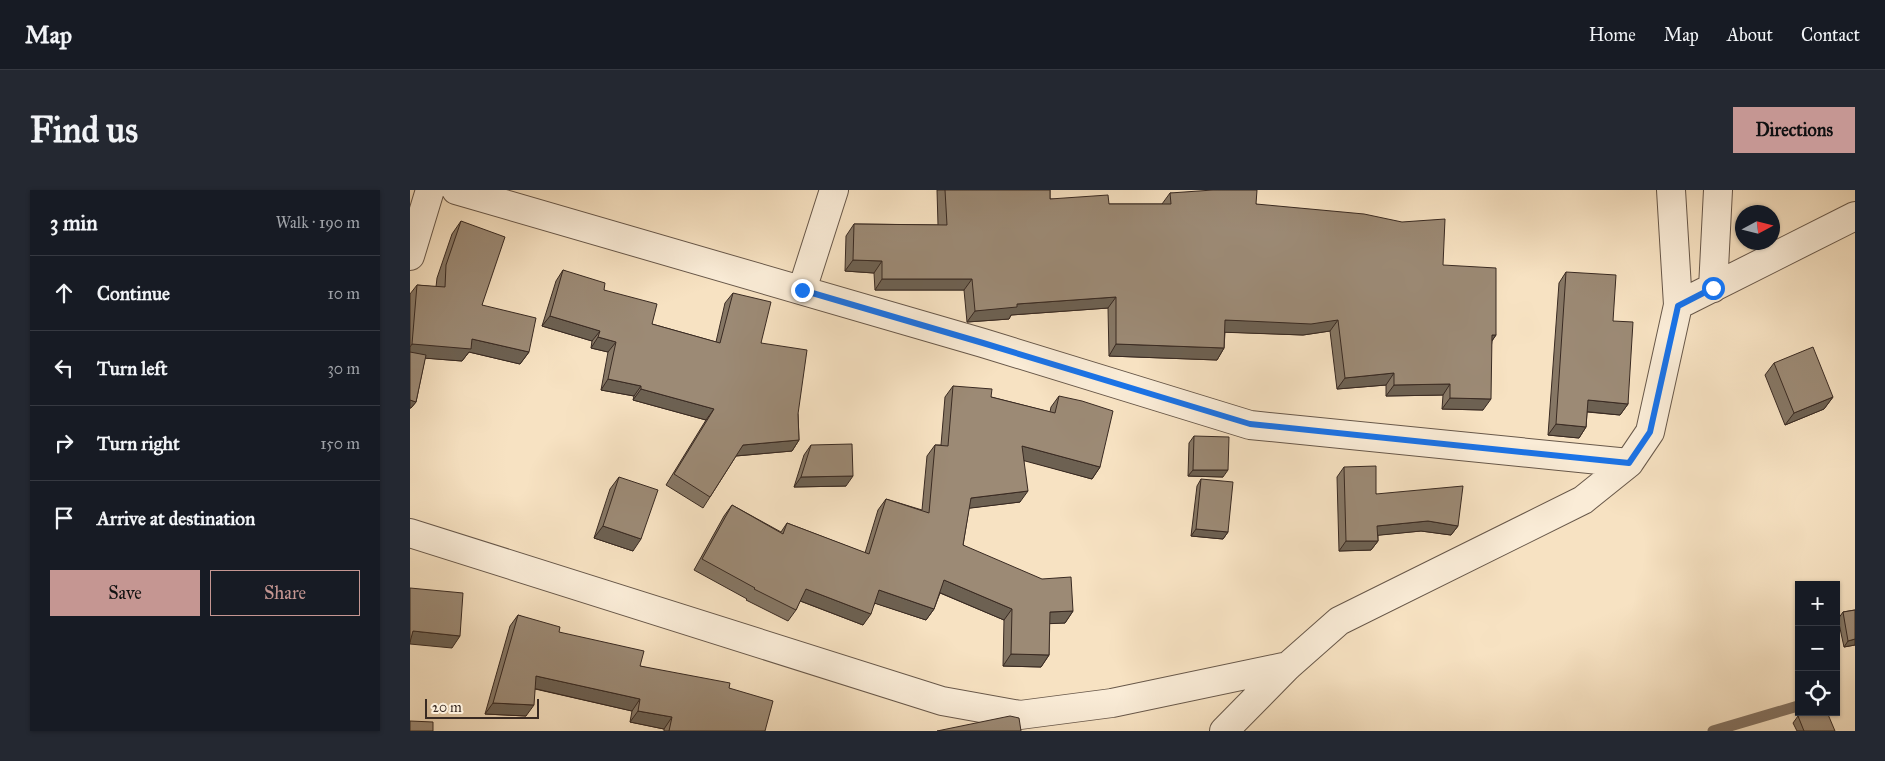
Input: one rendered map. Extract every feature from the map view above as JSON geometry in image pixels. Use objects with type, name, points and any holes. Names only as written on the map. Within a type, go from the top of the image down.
[{"type":"street","points":[[410,256],[430,190]]},
{"type":"street","points":[[456,190],[983,343],[1250,424],[1629,463]]},
{"type":"street","points":[[802,290],[834,190]]},
{"type":"street","points":[[1224,731],[1288,666],[1338,621],[1583,500],[1629,463],[1650,432],[1678,306],[1671,190]]},
{"type":"street","points":[[1713,288],[1718,190]]},
{"type":"street","points":[[1678,306],[1855,216]]},
{"type":"street","points":[[410,533],[942,701],[1020,715],[1112,703],[1288,666]]},
{"type":"building","points":[[945,190],[1050,190],[1050,199],[1108,195],[1109,204],[1171,204],[1170,193],[1213,190],[1257,190],[1256,204],[1364,214],[1402,222],[1445,219],[1443,265],[1496,268],[1496,335],[1492,335],[1491,399],[1450,398],[1450,384],[1394,385],[1394,373],[1345,378],[1338,320],[1311,324],[1225,320],[1224,348],[1116,344],[1116,297],[1017,304],[1017,307],[975,311],[972,279],[882,279],[882,261],[853,260],[854,224],[947,225]]},
{"type":"building","points":[[461,221],[505,237],[482,305],[536,318],[529,352],[472,339],[471,349],[412,344],[417,285],[445,287],[446,265]]},
{"type":"building","points":[[563,270],[605,283],[604,290],[657,304],[652,324],[720,343],[733,293],[771,302],[761,343],[807,350],[798,414],[799,440],[743,445],[710,497],[674,474],[714,409],[641,389],[641,386],[608,379],[616,342],[598,337],[600,331],[550,316]]},
{"type":"building","points":[[1566,272],[1616,275],[1613,321],[1633,322],[1628,404],[1588,400],[1586,427],[1556,424]]},
{"type":"building","points":[[1813,347],[1833,397],[1794,413],[1774,363]]},
{"type":"building","points":[[410,352],[426,355],[416,402],[410,400]]},
{"type":"building","points":[[953,386],[992,389],[991,397],[1055,413],[1059,396],[1113,411],[1100,467],[1022,446],[1028,491],[971,498],[963,545],[1042,579],[1071,577],[1073,611],[1050,612],[1049,655],[1011,654],[1012,609],[944,580],[934,609],[879,590],[871,614],[806,589],[796,610],[754,589],[702,559],[732,505],[783,534],[787,523],[869,554],[886,499],[929,513],[935,445],[948,446]]},
{"type":"building","points":[[1194,436],[1229,437],[1228,470],[1193,470]]},
{"type":"building","points":[[852,444],[853,476],[801,477],[811,445]]},
{"type":"building","points":[[1376,466],[1376,494],[1463,486],[1458,526],[1428,521],[1377,526],[1378,541],[1346,541],[1344,467]]},
{"type":"building","points":[[619,477],[658,490],[641,539],[603,526]]},
{"type":"building","points":[[1201,479],[1233,482],[1228,532],[1196,529]]},
{"type":"building","points":[[410,588],[463,593],[460,636],[413,631],[410,642]]},
{"type":"building","points":[[1855,610],[1855,639],[1848,641],[1843,612]]},
{"type":"building","points":[[518,615],[560,627],[559,632],[644,651],[640,666],[730,683],[729,688],[773,701],[765,731],[669,731],[672,717],[638,711],[640,699],[536,676],[534,705],[493,703]]},
{"type":"building","points":[[1010,716],[1019,718],[1021,731],[937,731]]},
{"type":"building","points":[[1798,716],[1829,716],[1835,731],[1804,731]]},
{"type":"building","points":[[410,721],[433,722],[433,731],[410,731]]},
{"type":"waterway","points":[[1713,731],[1795,707]]},
{"type":"route","points":[[802,290],[1250,424],[1629,463],[1650,432],[1678,306],[1713,288]]}]
